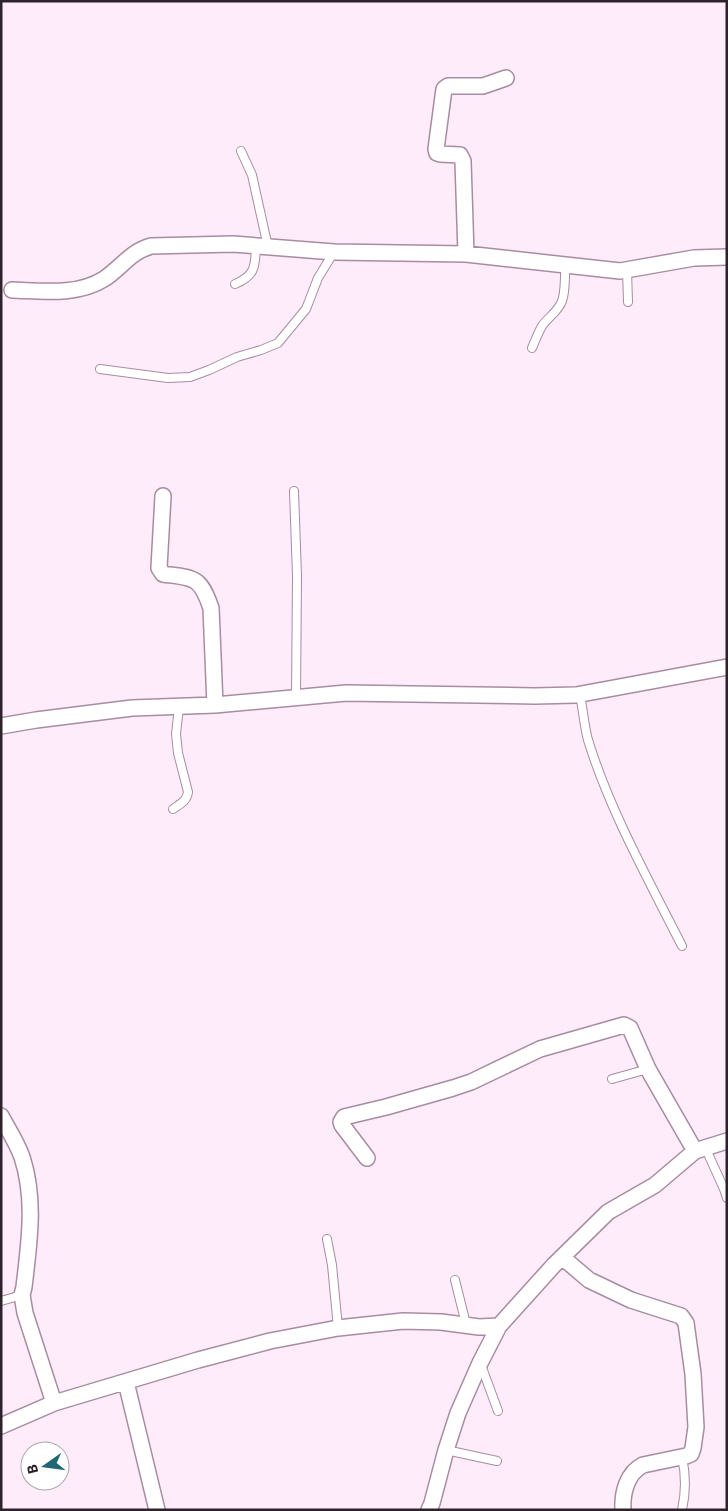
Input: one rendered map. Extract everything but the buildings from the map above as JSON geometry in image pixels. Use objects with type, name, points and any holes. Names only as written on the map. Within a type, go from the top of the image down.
[{"type":"street","points":[[466,254],[463,161],[460,155],[440,154],[436,149],[444,89],[448,86],[488,85],[506,78]]},
{"type":"street","points":[[12,290],[60,291],[80,289],[104,279],[140,249],[151,246],[233,244],[334,252],[466,254],[614,271],[694,258],[727,257]]},
{"type":"street","points":[[163,496],[159,568],[163,574],[189,577],[196,580],[200,583],[208,598],[215,706]]},
{"type":"street","points":[[1,726],[132,708],[215,706],[346,693],[535,696],[580,694],[727,667]]},
{"type":"street","points":[[367,1158],[342,1125],[341,1122],[344,1117],[453,1088],[471,1082],[540,1048],[624,1025],[630,1028],[648,1069],[700,1149]]},
{"type":"street","points":[[1,1116],[21,1155],[27,1174],[31,1228],[22,1295],[25,1313],[54,1403]]},
{"type":"street","points":[[429,1510],[458,1414],[498,1326],[562,1257],[608,1212],[655,1185],[700,1149],[727,1141]]},
{"type":"street","points":[[562,1257],[583,1276],[600,1286],[631,1300],[676,1314],[684,1318],[686,1323],[693,1374],[696,1427],[693,1448],[690,1454],[682,1457],[636,1468],[631,1474],[623,1495],[623,1510]]},
{"type":"street","points":[[1,1426],[54,1403],[198,1360],[270,1341],[338,1328],[404,1321],[466,1324],[479,1327],[498,1326]]},
{"type":"street","points":[[126,1382],[157,1510]]},
{"type":"lane","points":[[236,284],[251,275],[262,247],[252,175],[241,151]]},
{"type":"lane","points":[[100,369],[168,378],[190,377],[237,357],[278,343],[306,309],[318,278],[334,252]]},
{"type":"lane","points":[[532,348],[542,326],[558,310],[562,302],[566,265]]},
{"type":"lane","points":[[627,270],[628,302]]},
{"type":"lane","points":[[294,491],[297,576],[296,698]]},
{"type":"lane","points":[[580,694],[588,738],[609,795],[682,946]]},
{"type":"lane","points":[[173,809],[182,803],[187,797],[188,792],[178,753],[176,734],[178,707]]},
{"type":"lane","points":[[612,1079],[648,1069]]},
{"type":"lane","points":[[700,1149],[724,1189],[727,1198]]},
{"type":"lane","points":[[327,1239],[332,1265],[338,1328]]},
{"type":"lane","points":[[455,1280],[466,1324]]},
{"type":"lane","points":[[1,1301],[22,1295]]},
{"type":"lane","points":[[480,1363],[498,1411]]},
{"type":"lane","points":[[446,1450],[497,1461]]},
{"type":"lane","points":[[682,1457],[685,1470],[685,1486],[682,1510]]}]
